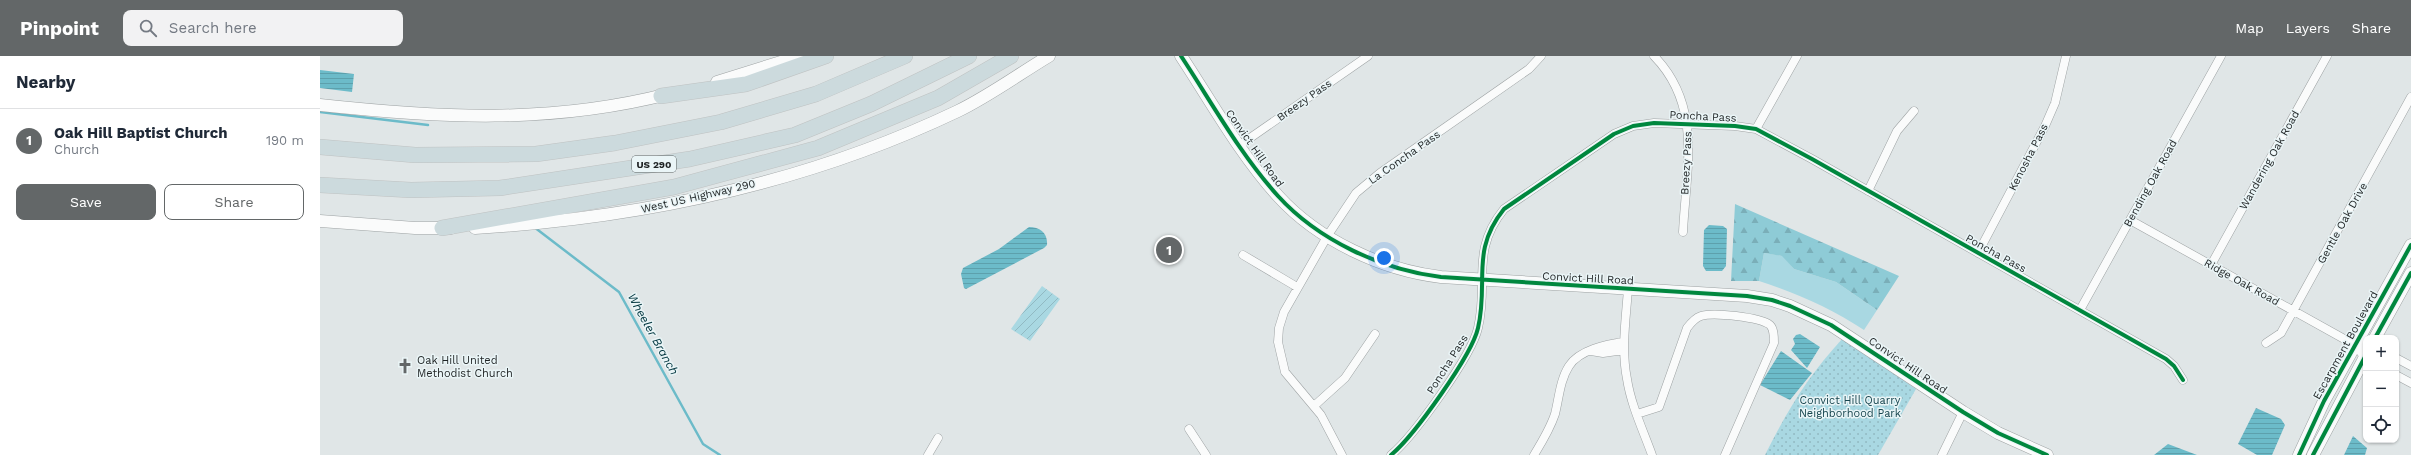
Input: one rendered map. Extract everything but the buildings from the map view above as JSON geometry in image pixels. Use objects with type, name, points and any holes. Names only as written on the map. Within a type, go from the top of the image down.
[{"type":"highway","points":[[661,96],[746,84],[826,56]]},
{"type":"highway","name":"US 290","points":[[320,147],[415,155],[536,154],[615,143],[721,122],[816,94],[905,56]]},
{"type":"highway","name":"US 290","points":[[320,185],[411,190],[500,188],[690,159],[796,135],[871,104],[969,56]]},
{"type":"highway","points":[[442,228],[674,187],[818,148],[938,98],[1011,56]]},
{"type":"main road","points":[[320,105],[450,116],[512,117],[552,114],[661,96],[737,77],[800,56]]},
{"type":"main road","name":"West US Highway 290","points":[[320,221],[415,228],[531,225],[609,216],[696,199],[834,162],[958,111],[1049,56]]},
{"type":"main road","name":"Convict Hill Road","points":[[1181,56],[1240,145],[1279,197],[1328,236],[1350,248],[1404,270],[1441,278],[1747,296],[1790,306],[1831,325],[1963,412],[1998,433],[2047,455]]},
{"type":"main road","name":"Escarpment Boulevard","points":[[2299,455],[2324,401],[2360,345],[2411,245]]},
{"type":"main road","name":"Escarpment Boulevard","points":[[2377,335],[2411,273]]},
{"type":"main road","name":"Escarpment Boulevard","points":[[2314,455],[2363,361]]},
{"type":"street","name":"Breezy Pass","points":[[1240,145],[1368,56]]},
{"type":"street","name":"La Concha Pass","points":[[1342,455],[1329,427],[1314,406],[1289,377],[1279,350],[1278,335],[1281,319],[1297,287],[1348,203],[1366,184],[1529,70],[1541,56]]},
{"type":"street","name":"Breezy Pass","points":[[1654,56],[1673,78],[1684,104],[1688,123],[1683,232]]},
{"type":"street","points":[[1756,129],[1797,56]]},
{"type":"street","name":"Kenosha Pass","points":[[1978,253],[2045,126],[2055,103],[2066,56]]},
{"type":"street","name":"Bending Oak Road","points":[[2080,310],[2221,56]]},
{"type":"street","name":"Wandering Oak Road","points":[[2211,265],[2327,56]]},
{"type":"street","name":"Gentle Oak Drive","points":[[2266,343],[2281,333],[2411,97]]},
{"type":"street","points":[[1868,191],[1897,131],[1914,111]]},
{"type":"street","name":"Poncha Pass","points":[[1392,455],[1417,428],[1470,348],[1478,327],[1484,242],[1492,224],[1504,209],[1614,134],[1633,126],[1654,122],[1688,123],[1756,129],[2166,359],[2174,366],[2183,380]]},
{"type":"street","name":"Ridge Oak Road","points":[[2130,220],[2293,310],[2360,345]]},
{"type":"street","points":[[1243,256],[1297,287]]},
{"type":"street","points":[[1628,289],[1624,346],[1626,378],[1652,455]]},
{"type":"street","points":[[1637,414],[1659,407],[1686,328],[1696,319],[1708,316],[1734,316],[1766,323],[1771,326],[1773,330],[1774,343],[1725,455]]},
{"type":"street","points":[[1314,406],[1346,378],[1375,334]]},
{"type":"street","points":[[1534,455],[1546,435],[1555,414],[1563,380],[1569,366],[1577,357],[1609,344],[1624,346]]},
{"type":"street","points":[[2399,360],[2411,366]]},
{"type":"street","points":[[2399,377],[2411,383]]},
{"type":"street","points":[[1942,455],[1963,412]]},
{"type":"street","points":[[1189,428],[1206,455]]},
{"type":"street","points":[[928,455],[938,438]]},
{"type":"green space","points":[[1735,204],[1899,276],[1877,310],[1836,282],[1794,269],[1782,256],[1764,253],[1759,281],[1731,281]]},
{"type":"green space","points":[[1764,253],[1783,256],[1794,269],[1836,282],[1877,310],[1864,330],[1852,322],[1813,302],[1759,281]]},
{"type":"green space","points":[[1042,286],[1060,299],[1030,341],[1011,329]]},
{"type":"green space","name":"Convict Hill Quarry Neighborhood Park","points":[[1843,338],[1916,389],[1878,455],[1765,455],[1782,423],[1809,380]]},
{"type":"shaded area","points":[[320,70],[354,74],[352,92],[320,88]]},
{"type":"shaded area","points":[[1709,225],[1723,226],[1727,229],[1726,266],[1722,271],[1706,271],[1703,266],[1704,230]]},
{"type":"shaded area","points":[[1029,227],[1037,228],[1045,234],[1047,245],[1044,248],[966,289],[964,288],[961,274],[963,268],[999,249]]},
{"type":"shaded area","points":[[1800,334],[1820,347],[1807,368],[1791,350],[1795,344],[1793,339],[1796,335]]},
{"type":"shaded area","points":[[1781,351],[1812,373],[1790,400],[1760,385]]},
{"type":"shaded area","points":[[2256,408],[2281,419],[2285,425],[2272,455],[2257,455],[2238,444]]},
{"type":"shaded area","points":[[2353,436],[2367,448],[2365,455],[2344,455]]},
{"type":"shaded area","points":[[2168,444],[2197,455],[2154,455]]},
{"type":"waterway","name":"Wheeler Branch","points":[[320,112],[428,125]]},
{"type":"waterway","name":"Wheeler Branch","points":[[534,227],[619,292],[703,444],[720,455]]},
{"type":"cycle path","points":[[1181,56],[1239,146],[1278,196],[1294,212],[1312,226],[1352,250],[1396,268],[1441,277],[1747,296],[1772,300],[1790,306],[1831,325],[1963,412],[1998,433],[2047,455]]},
{"type":"cycle path","points":[[1391,455],[1427,414],[1454,375],[1473,340],[1478,328],[1481,311],[1482,267],[1487,239],[1494,224],[1504,209],[1614,134],[1633,126],[1654,123],[1735,126],[1756,129],[1812,159],[2166,359],[2174,366],[2183,380]]},
{"type":"cycle path","points":[[2299,455],[2324,401],[2411,245]]},
{"type":"cycle path","points":[[2377,335],[2411,273]]},
{"type":"cycle path","points":[[2313,455],[2363,361]]},
{"type":"place","name":"Oak Hill Baptist Church","points":[[1169,250]]},
{"type":"place","name":"Oak Hill United Methodist Church","points":[[405,366]]}]
